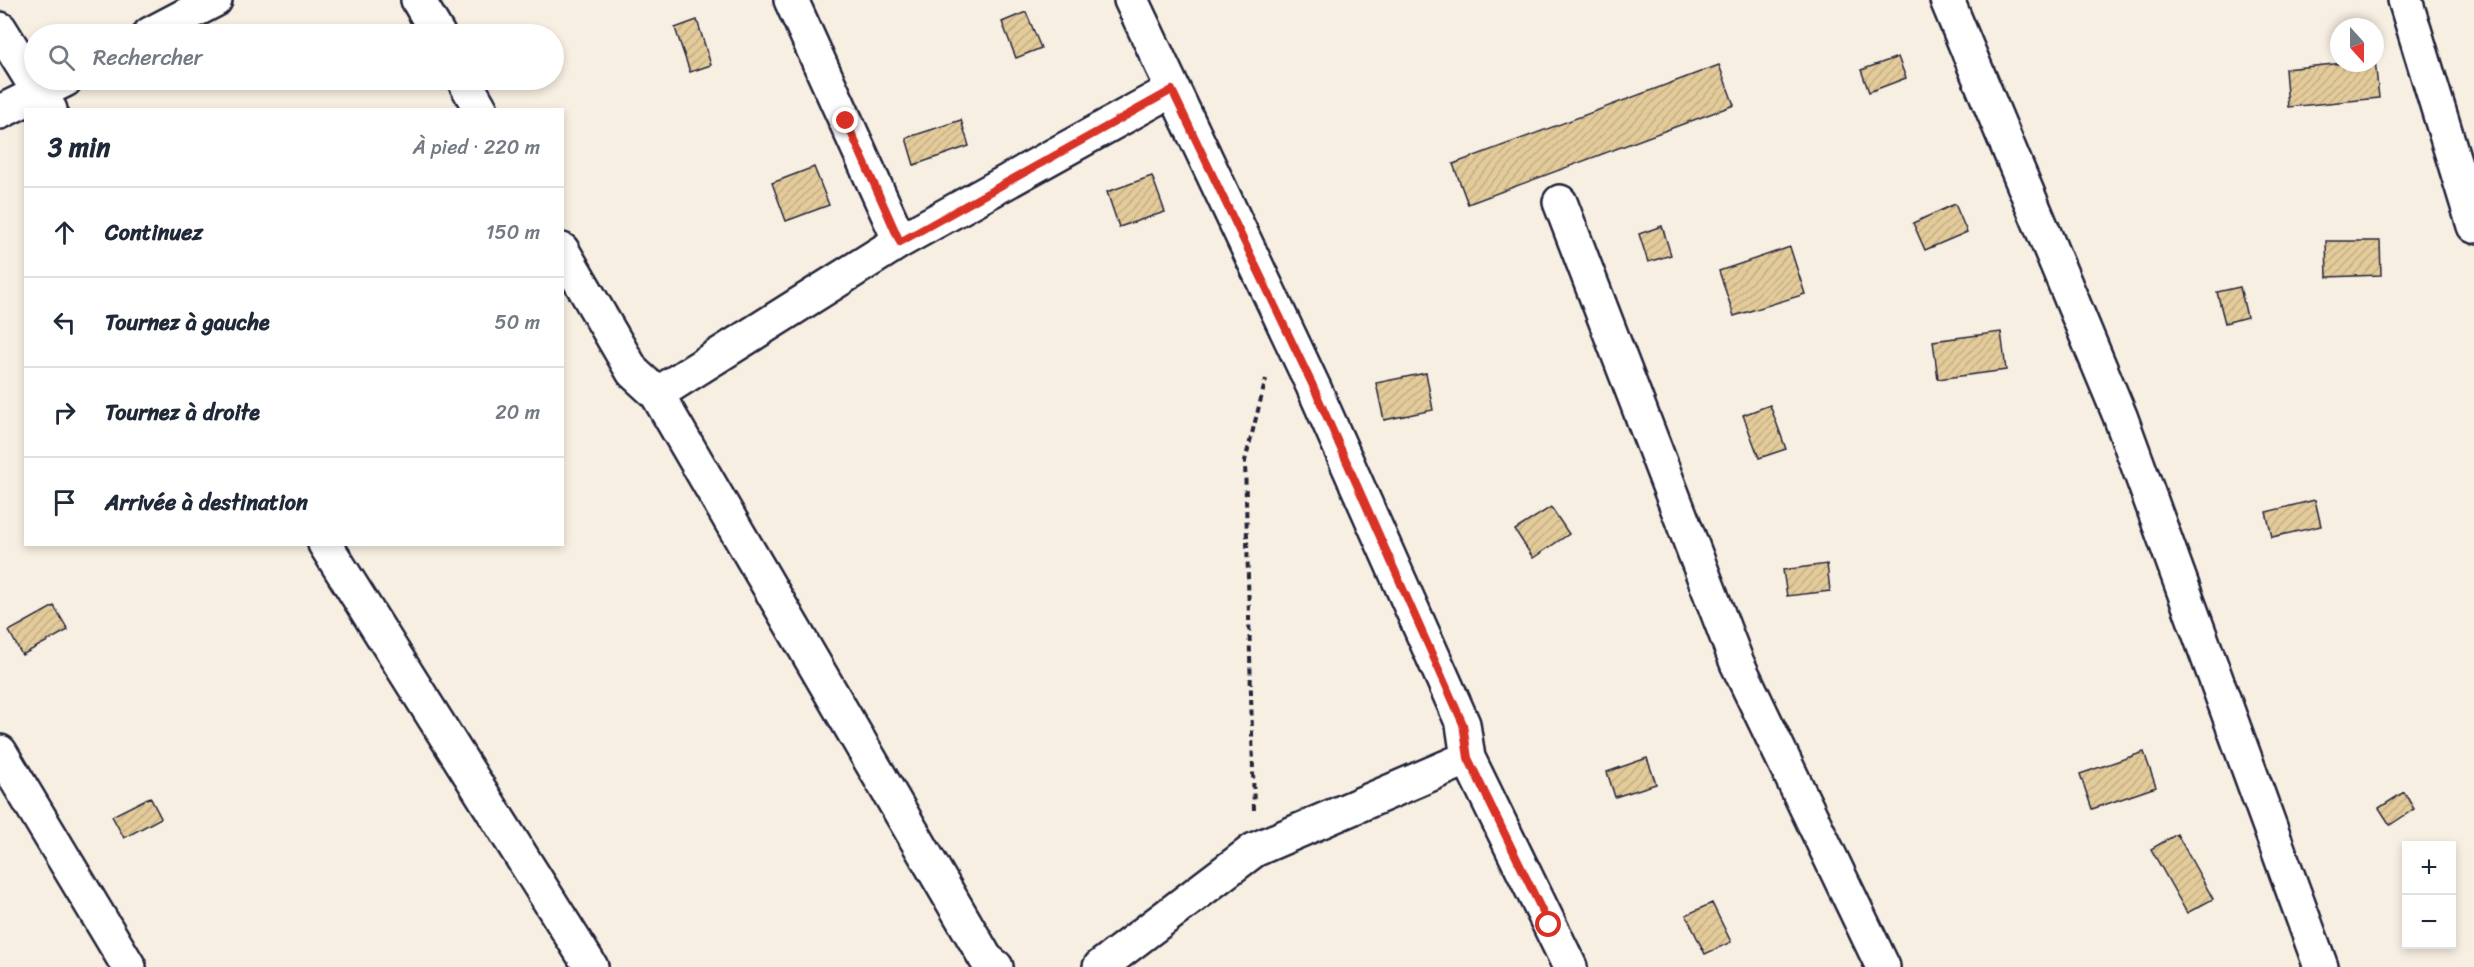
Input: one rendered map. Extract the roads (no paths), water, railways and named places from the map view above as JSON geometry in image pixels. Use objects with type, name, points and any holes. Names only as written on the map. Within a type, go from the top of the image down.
[{"type":"street","points":[[169,24],[215,0]]},
{"type":"street","points":[[418,0],[432,24]]},
{"type":"street","points":[[791,0],[900,242]]},
{"type":"street","points":[[1131,0],[1281,318],[1463,724],[1468,758],[1570,967]]},
{"type":"street","points":[[1947,0],[2120,416],[2321,967]]},
{"type":"street","points":[[2405,0],[2474,226]]},
{"type":"street","points":[[0,29],[24,59]]},
{"type":"street","points":[[470,90],[480,108]]},
{"type":"street","points":[[657,394],[900,242],[1172,90]]},
{"type":"street","points":[[0,112],[52,94]]},
{"type":"street","points":[[1560,202],[1737,663],[1883,967]]},
{"type":"street","points":[[564,253],[633,372],[657,394],[986,959],[996,967]]},
{"type":"street","points":[[326,546],[591,967]]},
{"type":"street","points":[[0,752],[129,967]]},
{"type":"street","points":[[1100,967],[1254,850],[1468,758]]}]
